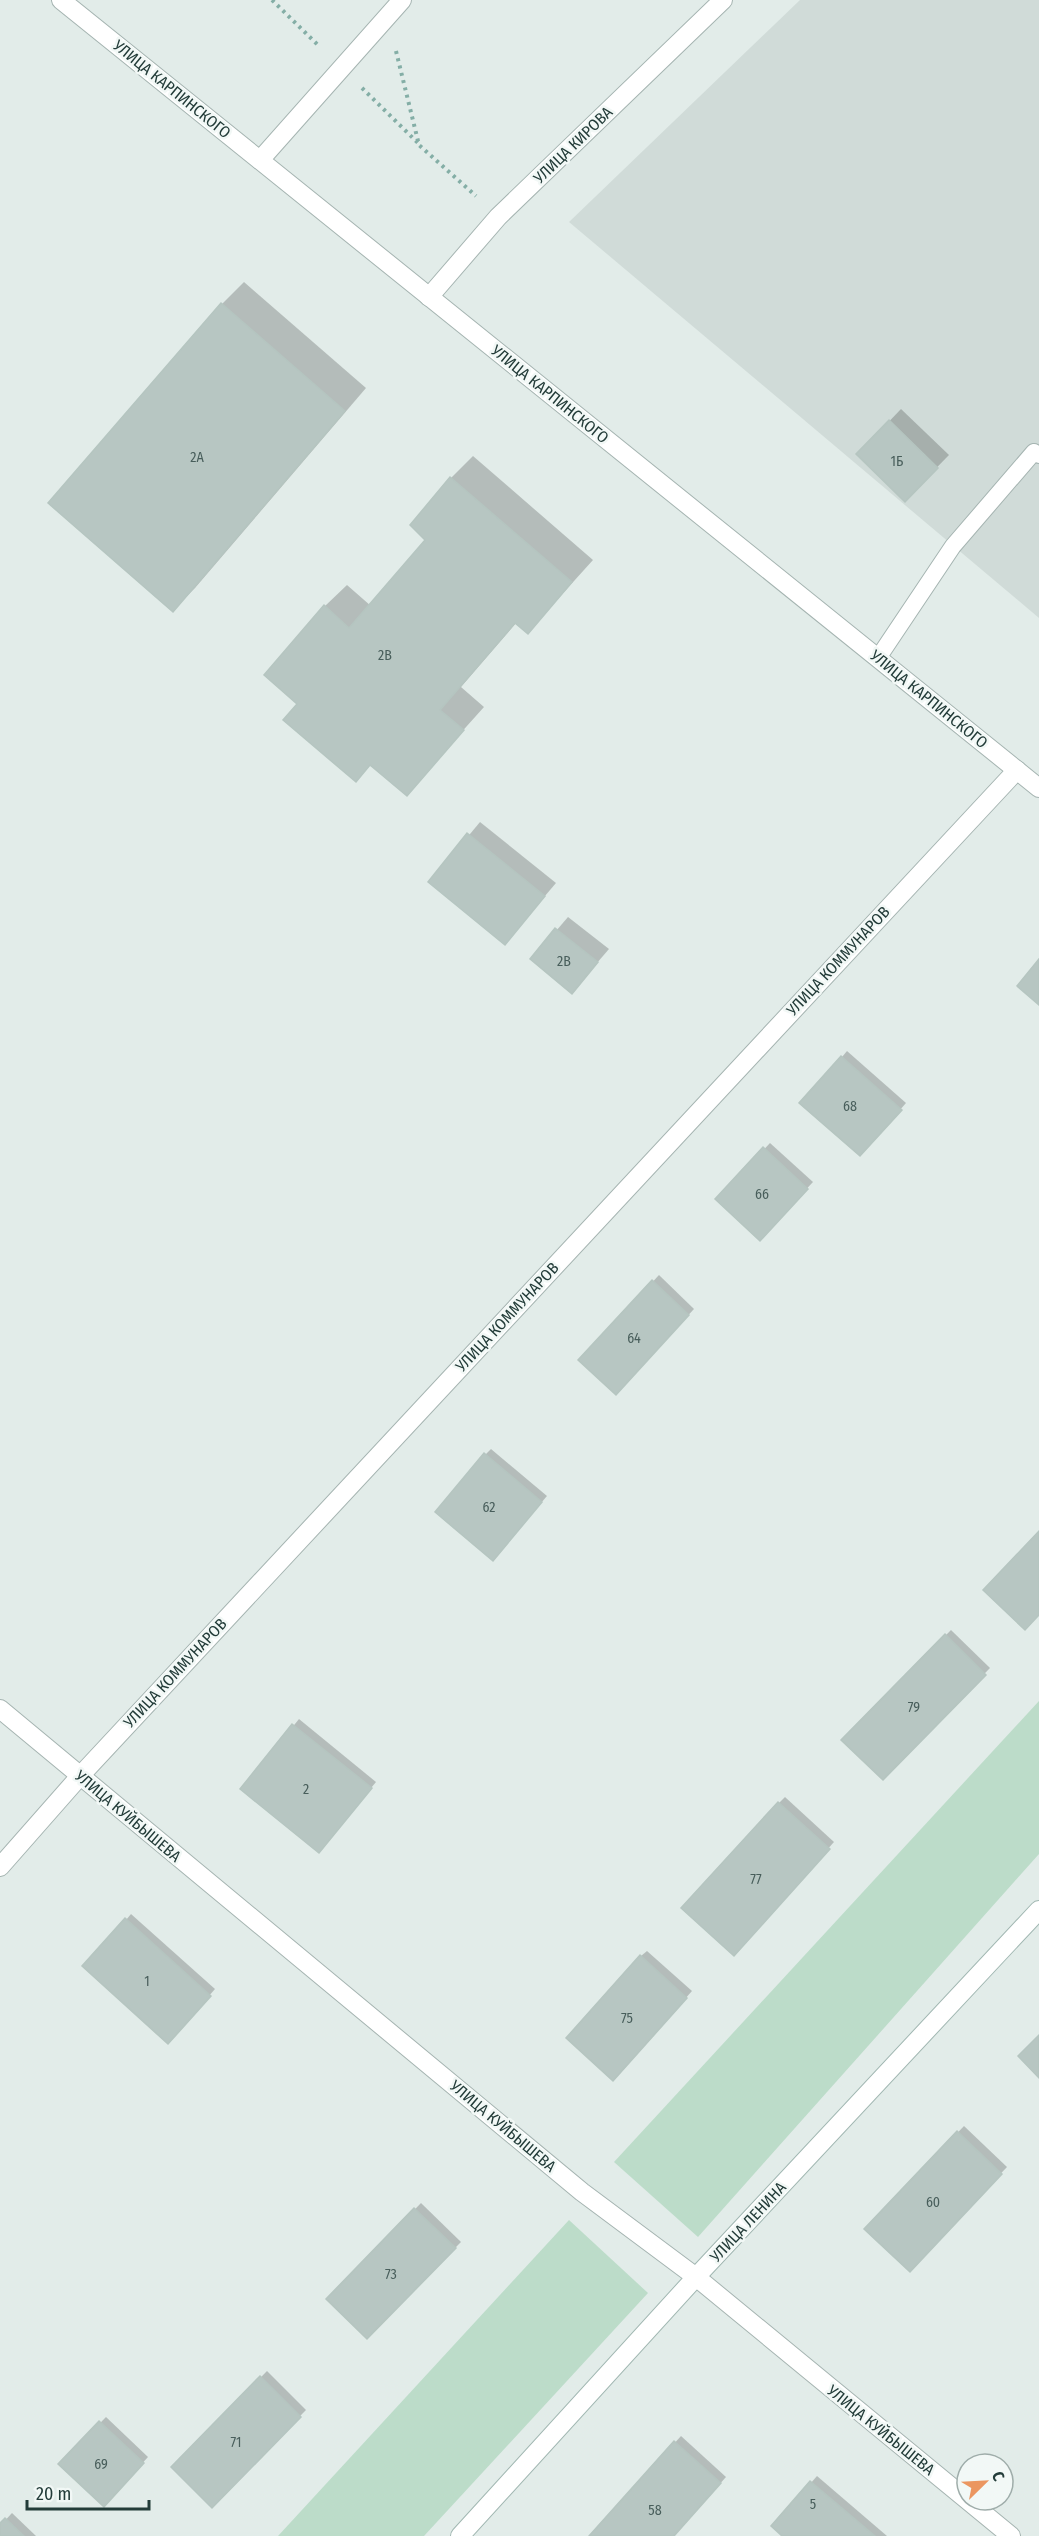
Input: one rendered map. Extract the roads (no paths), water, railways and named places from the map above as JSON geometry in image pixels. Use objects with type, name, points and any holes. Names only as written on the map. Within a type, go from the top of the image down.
[{"type":"street","name":"УЛИЦА КАРПИНСКОГО","points":[[61,0],[1039,788]]},
{"type":"street","points":[[260,160],[402,0]]},
{"type":"street","name":"УЛИЦА КИРОВА","points":[[429,297],[498,217],[723,0]]},
{"type":"street","name":"УЛИЦА КОММУНАРОВ","points":[[0,1867],[80,1776],[1017,770]]},
{"type":"street","name":"УЛИЦА КУЙБЫШЕВА","points":[[0,1709],[582,2192],[696,2277],[1011,2536]]},
{"type":"street","name":"УЛИЦА ЛЕНИНА","points":[[460,2536],[696,2277],[1039,1910]]},
{"type":"lane","points":[[878,658],[952,546],[1037,449]]}]
